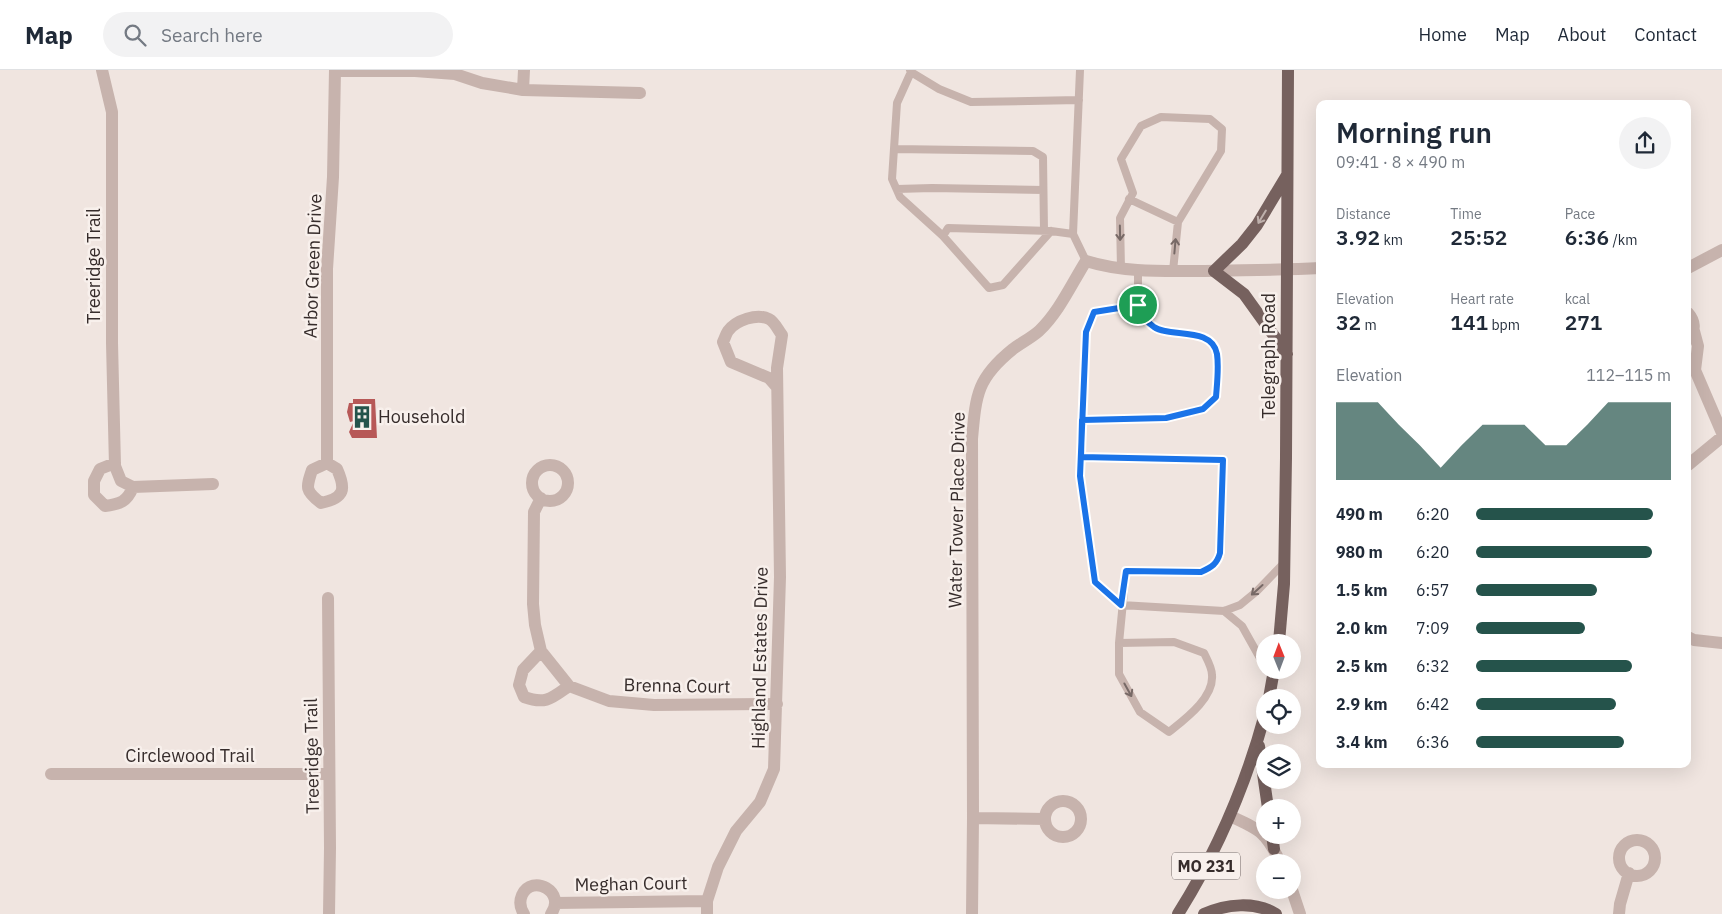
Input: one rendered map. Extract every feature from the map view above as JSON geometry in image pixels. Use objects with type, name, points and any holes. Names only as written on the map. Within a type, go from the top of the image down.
[{"type":"main road","name":"Telegraph Road","points":[[1279,634],[1284,562],[1288,70]]},
{"type":"main road","points":[[1287,175],[1257,225],[1242,244],[1214,271],[1244,294],[1287,354]]},
{"type":"main road","name":"MO 231","points":[[1178,914],[1206,866],[1230,816],[1246,777],[1260,734]]},
{"type":"main road","points":[[1258,741],[1267,799]]},
{"type":"main road","points":[[1273,844],[1274,849]]},
{"type":"main road","points":[[1204,914],[1215,909],[1234,906],[1253,906],[1276,914]]},
{"type":"street","name":"Treeridge Trail","points":[[102,70],[112,112],[112,343],[115,463],[121,481],[133,487]]},
{"type":"street","points":[[523,90],[524,70]]},
{"type":"street","points":[[335,71],[455,74],[482,83],[523,90],[640,93]]},
{"type":"street","name":"Arbor Green Drive","points":[[327,463],[327,269],[333,176],[335,71]]},
{"type":"street","points":[[1691,266],[1722,250]]},
{"type":"street","points":[[1086,261],[1107,268],[1138,271],[1316,268]]},
{"type":"street","name":"Water Tower Place Drive","points":[[972,914],[974,818],[972,439],[974,408],[982,382],[993,366],[1038,332],[1059,307],[1086,261]]},
{"type":"street","name":"Highland Estates Drive","points":[[707,914],[707,901],[718,867],[736,831],[760,802],[774,769],[778,704],[780,577],[776,386],[782,335],[768,319],[756,317],[740,321],[729,330],[723,342],[731,362],[769,378],[776,386]]},
{"type":"street","points":[[1691,318],[1694,323],[1691,333]]},
{"type":"street","points":[[1691,337],[1698,346],[1691,368],[1722,433]]},
{"type":"street","points":[[1691,463],[1722,437]]},
{"type":"street","points":[[115,463],[100,468],[94,481],[94,495],[105,506],[118,504],[130,495],[133,487],[213,484]]},
{"type":"street","name":"Brenna Court","points":[[541,498],[534,512],[534,625],[541,651],[570,686],[609,701],[627,703],[654,705],[778,704]]},
{"type":"street","name":"Treeridge Trail","points":[[328,598],[329,914]]},
{"type":"street","points":[[1691,638],[1722,643]]},
{"type":"street","points":[[541,651],[523,670],[519,685],[524,697],[536,701],[551,699],[570,686]]},
{"type":"street","name":"Circlewood Trail","points":[[51,774],[329,774]]},
{"type":"street","points":[[1230,816],[1263,834],[1276,854]]},
{"type":"street","points":[[974,818],[1045,819]]},
{"type":"street","points":[[1619,914],[1629,873]]},
{"type":"street","name":"Meghan Court","points":[[524,914],[520,908],[520,898],[530,887],[540,885],[549,889],[554,896],[553,908],[707,901]]},
{"type":"street","points":[[1295,899],[1300,914]]},
{"type":"lane","points":[[1080,70],[1072,234],[1086,261]]},
{"type":"lane","points":[[894,149],[1033,151],[1043,157],[1047,231],[1003,285],[989,288],[943,236],[900,197],[892,179],[897,103],[911,71],[939,89],[971,102],[1079,100]]},
{"type":"lane","points":[[1121,269],[1120,218],[1132,193],[1121,159],[1141,126],[1161,117],[1210,119],[1222,129],[1221,151],[1178,222],[1173,271]]},
{"type":"lane","points":[[897,189],[1044,190]]},
{"type":"lane","points":[[1130,199],[1178,222]]},
{"type":"lane","points":[[943,236],[948,228],[1047,231],[1072,234]]},
{"type":"lane","points":[[1082,420],[1166,418],[1203,409],[1216,397],[1217,353],[1210,342],[1201,337],[1155,328],[1145,319],[1138,305],[1138,271]]},
{"type":"lane","points":[[1138,305],[1094,312],[1086,332],[1080,476],[1095,582],[1121,605],[1224,611],[1240,604],[1257,591],[1284,562]]},
{"type":"lane","points":[[1081,457],[1223,460],[1220,553],[1218,560],[1212,567],[1201,572],[1126,571],[1121,605],[1119,643],[1119,674],[1140,712],[1169,732],[1193,713],[1210,689],[1212,674],[1204,653],[1174,642],[1119,643]]},
{"type":"lane","points":[[1224,611],[1242,626],[1256,650]]},
{"type":"building","name":"Household","points":[[353,399],[375,399],[377,438],[352,438],[349,432],[354,421],[350,422],[347,412],[349,403],[353,403]]},
{"type":"place","name":"Household","points":[[362,417]]},
{"type":"route","points":[[1138,305],[1094,312],[1086,332],[1082,420],[1080,476],[1095,582],[1121,605],[1126,571],[1201,572],[1212,567],[1218,560],[1220,553],[1223,460],[1081,457],[1082,420],[1166,418],[1203,409],[1216,397],[1217,353],[1210,342],[1201,337],[1155,328],[1145,319],[1138,305]]}]
